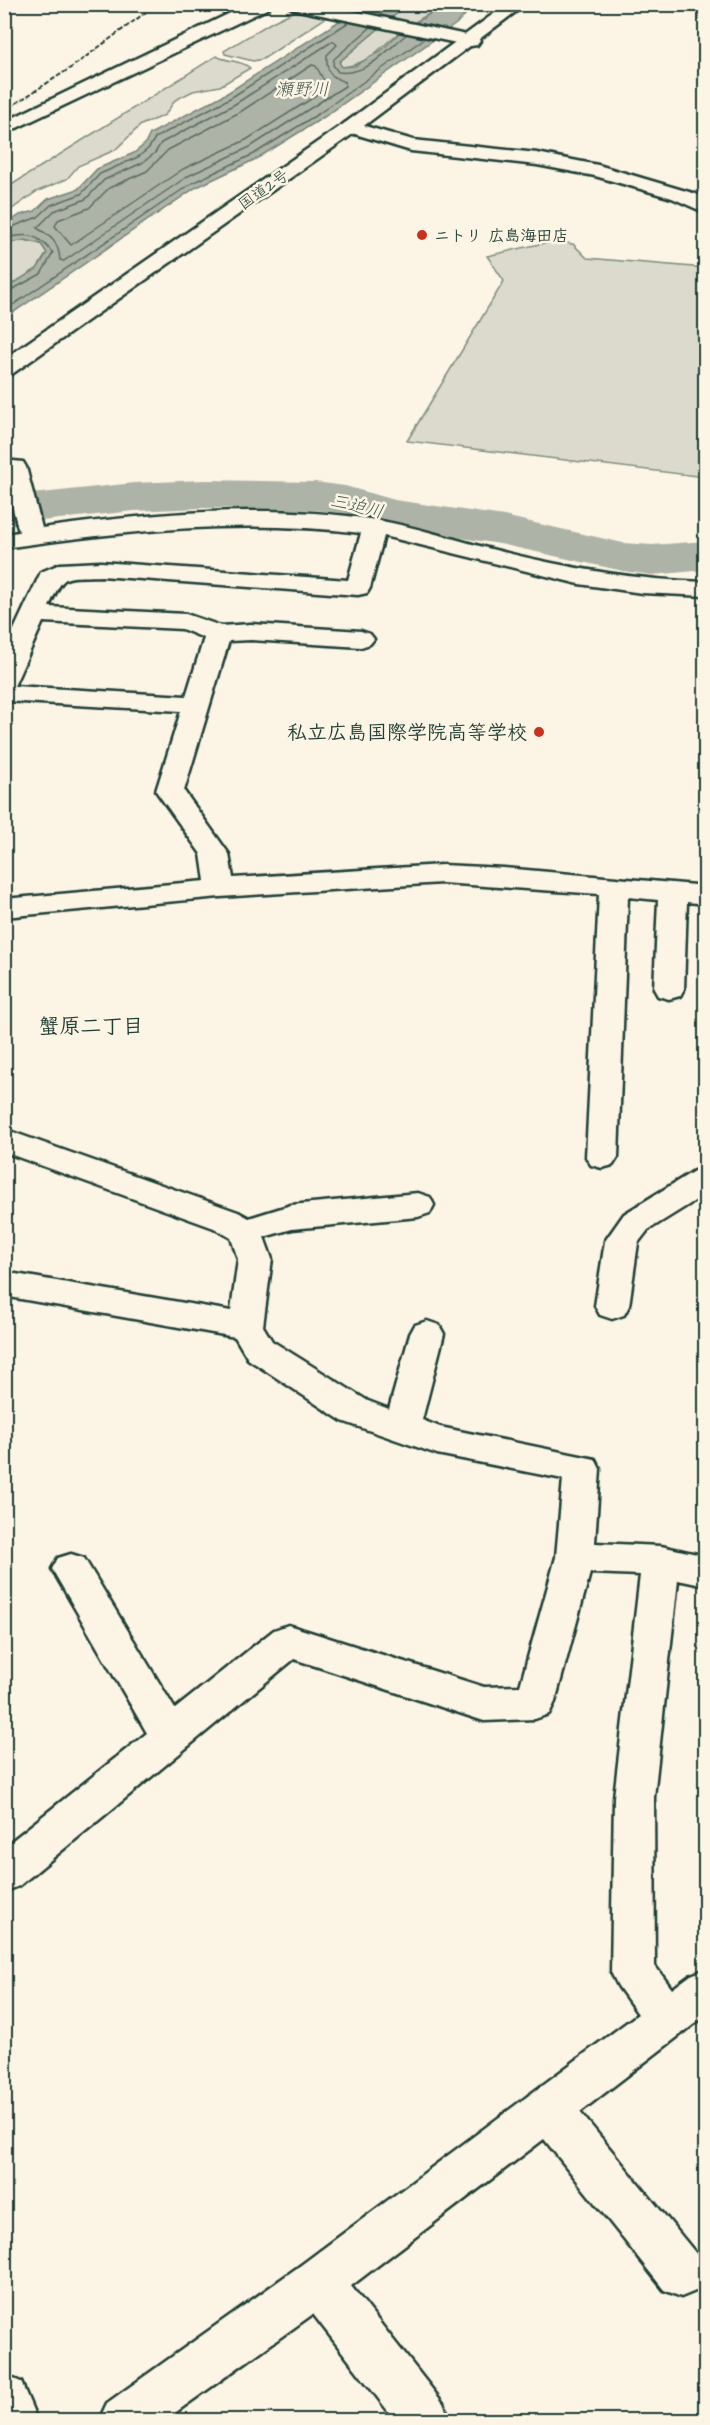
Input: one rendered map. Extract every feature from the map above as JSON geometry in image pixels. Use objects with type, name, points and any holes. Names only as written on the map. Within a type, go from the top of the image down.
[{"type":"main road","points":[[4,129],[79,90],[263,4]]},
{"type":"main road","name":"国道2号","points":[[4,369],[351,127],[471,41],[518,4]]},
{"type":"main road","points":[[294,5],[471,41]]},
{"type":"main road","points":[[351,127],[411,144],[537,159],[598,171],[700,201],[705,207]]},
{"type":"main road","points":[[4,467],[15,467],[31,533]]},
{"type":"main road","points":[[4,541],[31,533],[218,518],[310,519],[374,527],[565,574],[665,589],[705,589]]},
{"type":"main road","points":[[4,681],[50,578],[60,571],[102,569],[358,588],[374,527]]},
{"type":"main road","points":[[34,614],[186,622],[218,634],[251,632],[361,639]]},
{"type":"main road","points":[[218,634],[170,791],[215,854],[220,888]]},
{"type":"main road","points":[[4,693],[197,704]]},
{"type":"main road","points":[[4,908],[220,888],[442,874],[504,877],[705,895]]},
{"type":"main road","points":[[602,1157],[614,887]]},
{"type":"main road","points":[[669,989],[673,892]]},
{"type":"main road","points":[[4,1873],[288,1641],[484,1704],[536,1702],[575,1557],[582,1470],[437,1440],[355,1411],[260,1350],[246,1326],[255,1259],[245,1231],[226,1220],[8,1146]]},
{"type":"main road","points":[[612,1306],[622,1240],[636,1222],[705,1179]]},
{"type":"main road","points":[[245,1231],[291,1217],[418,1205]]},
{"type":"main road","points":[[4,1284],[246,1326]]},
{"type":"main road","points":[[402,1428],[427,1334]]},
{"type":"main road","points":[[575,1557],[661,1560],[705,1571]]},
{"type":"main road","points":[[661,1560],[634,1797],[633,1971],[667,2017]]},
{"type":"main road","points":[[71,1569],[171,1738]]},
{"type":"main road","points":[[124,2421],[318,2282],[705,1989]]},
{"type":"main road","points":[[548,2108],[681,2273]]},
{"type":"main road","points":[[318,2282],[426,2421]]},
{"type":"main road","points":[[4,2399],[13,2421]]},
{"type":"shaded area","points":[[307,5],[338,5],[327,17],[263,59],[253,61],[225,54],[224,51],[272,22]]},
{"type":"shaded area","points":[[404,5],[444,5],[405,28],[367,59],[341,67],[338,63]]},
{"type":"shaded area","points":[[216,56],[250,68],[220,86],[193,91],[175,100],[165,115],[141,125],[115,150],[78,166],[67,179],[36,192],[5,214],[5,189]]},
{"type":"shaded area","points":[[24,240],[41,244],[47,253],[37,269],[5,289],[5,244]]},
{"type":"shaded area","points":[[553,241],[573,244],[587,258],[705,268],[705,477],[407,441],[504,281],[487,256]]},
{"type":"water","name":"瀬野川","points":[[357,5],[404,5],[339,62],[342,67],[355,66],[382,50],[399,33],[444,5],[475,5],[456,24],[324,117],[256,159],[195,188],[5,318],[4,289],[37,269],[47,253],[41,244],[25,240],[5,244],[5,225],[20,215],[35,211],[48,199],[78,189],[97,169],[134,153],[145,144],[150,134],[229,92],[344,18]]},
{"type":"waterway","name":"三迫川","points":[[4,511],[134,497],[203,494],[315,496],[345,500],[390,513],[504,530],[623,557],[652,560],[706,555]]},
{"type":"railway","points":[[4,111],[72,67],[157,4]]},
{"type":"place","name":"ニトリ 広島海田店","points":[[422,235]]},
{"type":"place","name":"私立広島国際学院高等学校","points":[[539,732]]},
{"type":"district","name":"蟹原二丁目","points":[[91,1026]]}]
